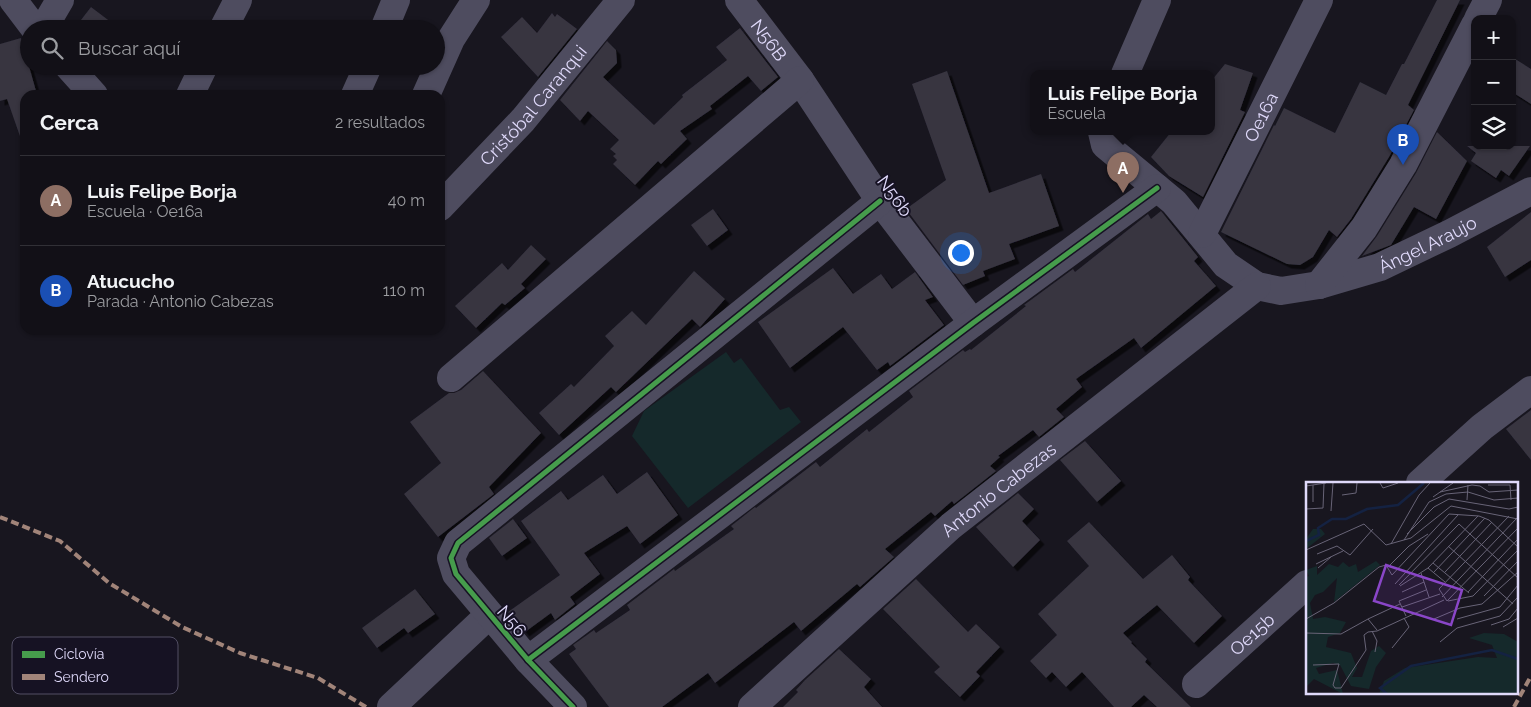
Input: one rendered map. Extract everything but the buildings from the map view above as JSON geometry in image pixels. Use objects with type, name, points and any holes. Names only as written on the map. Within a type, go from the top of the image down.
[{"type":"street","points":[[13,0],[28,20]]},
{"type":"street","points":[[49,20],[60,0]]},
{"type":"street","points":[[228,20],[238,0]]},
{"type":"street","points":[[388,20],[396,0]]},
{"type":"street","points":[[445,52],[451,39],[476,0]]},
{"type":"street","name":"Cristóbal Caranqui","points":[[445,202],[523,120],[621,0]]},
{"type":"street","name":"N56B","points":[[738,0],[800,80]]},
{"type":"street","points":[[1126,70],[1158,0]]},
{"type":"street","name":"Oe16a","points":[[1202,234],[1319,0]]},
{"type":"street","points":[[1480,15],[1488,0]]},
{"type":"street","points":[[1103,138],[1174,202],[1226,265],[1257,286],[1281,291],[1319,285],[1364,228],[1403,165],[1471,34]]},
{"type":"street","points":[[76,75],[90,90]]},
{"type":"street","points":[[192,90],[200,75]]},
{"type":"street","points":[[357,90],[364,75]]},
{"type":"street","points":[[428,90],[435,75]]},
{"type":"street","points":[[451,378],[800,80]]},
{"type":"street","name":"N56b","points":[[800,80],[880,201],[973,323]]},
{"type":"street","points":[[528,660],[973,323],[1157,188]]},
{"type":"street","name":"Ángel Araujo","points":[[1319,285],[1380,267],[1449,234],[1531,191]]},
{"type":"street","name":"N56","points":[[574,707],[528,660],[456,574],[451,558],[458,543],[880,201]]},
{"type":"street","name":"Antonio Cabezas","points":[[752,707],[952,526],[1257,286]]},
{"type":"street","points":[[1421,482],[1482,427],[1531,390]]},
{"type":"street","name":"Oe15b","points":[[1196,684],[1306,585]]},
{"type":"street","points":[[391,707],[489,615]]},
{"type":"green space","points":[[726,352],[734,363],[741,358],[780,410],[789,407],[801,422],[688,508],[632,436],[644,411]]},
{"type":"marked path","points":[[0,517],[60,541],[109,583],[182,627],[240,653],[318,678],[366,707]]},
{"type":"marked path","points":[[1514,707],[1531,676]]},
{"type":"cycle path","points":[[528,660],[973,323],[1157,188]]},
{"type":"cycle path","points":[[573,707],[528,660],[456,574],[451,558],[458,543],[880,201]]},
{"type":"place","name":"Atucucho","points":[[1403,165]]},
{"type":"place","name":"Luis Felipe Borja","points":[[1123,193]]}]
